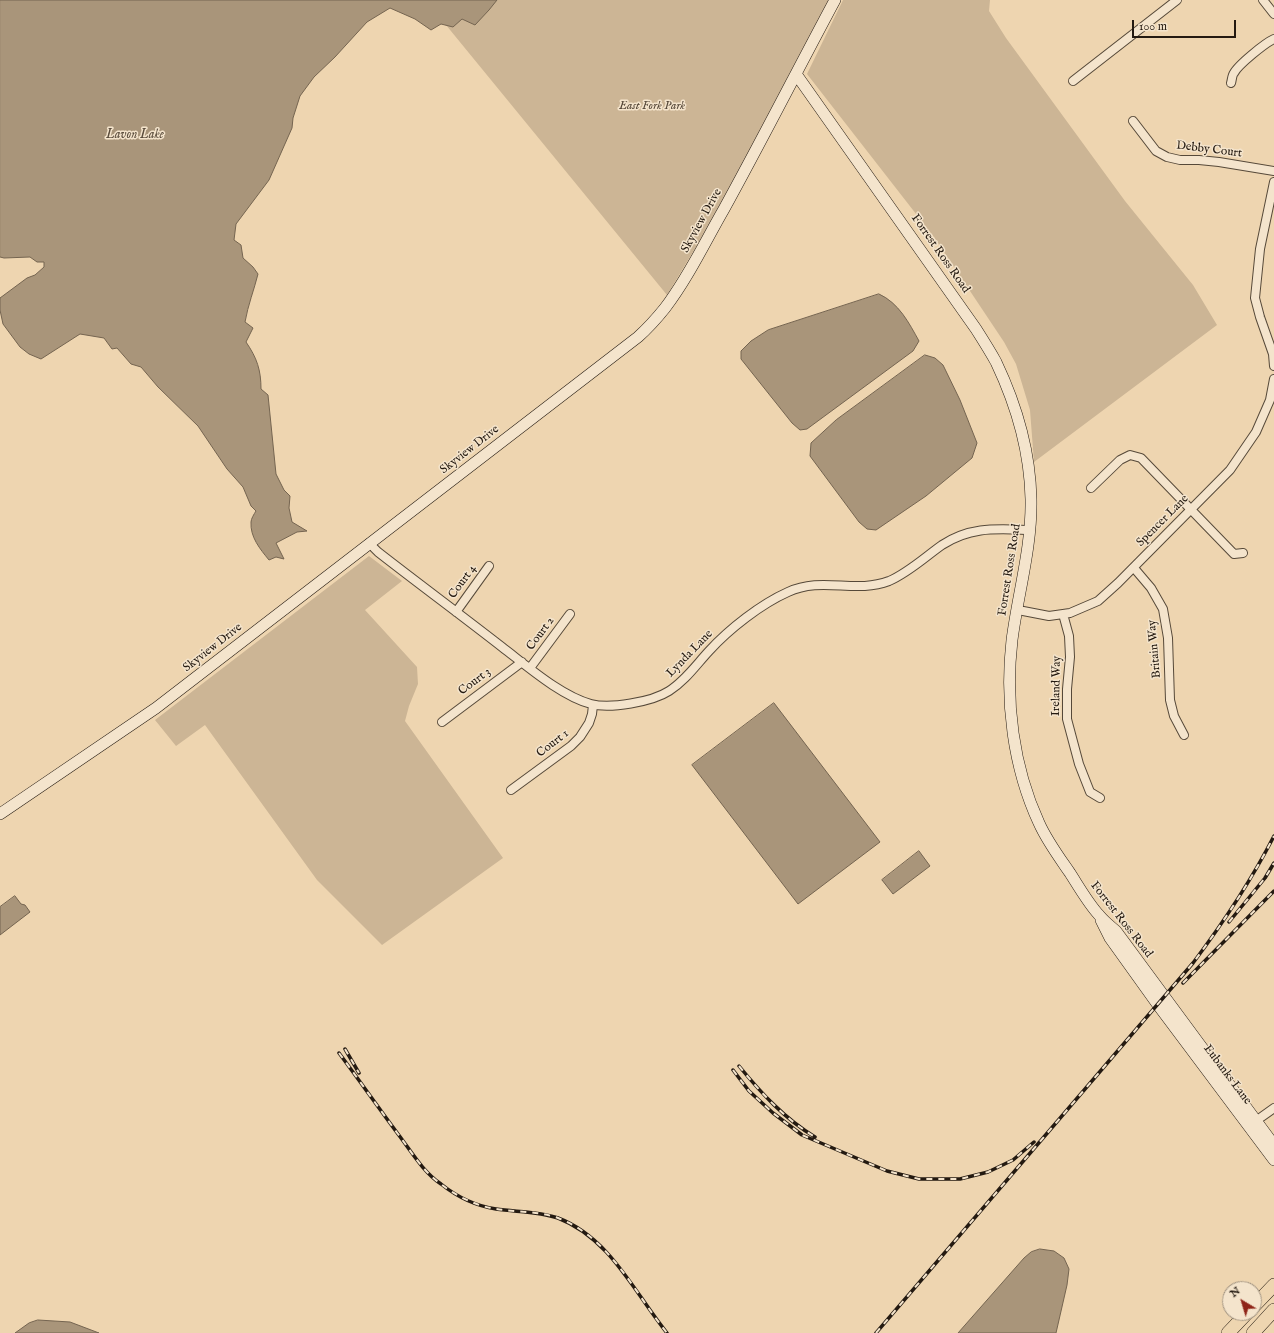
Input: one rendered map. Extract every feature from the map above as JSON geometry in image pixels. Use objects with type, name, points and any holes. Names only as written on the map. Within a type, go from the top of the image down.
[{"type":"main road","points":[[1262,1298],[1274,1285]]},
{"type":"main road","points":[[1253,1333],[1274,1310]]},
{"type":"main road","points":[[1228,1333],[1239,1321]]},
{"type":"street","name":"Skyview Drive","points":[[0,814],[156,708],[638,337],[666,308],[696,259],[766,133],[835,0]]},
{"type":"street","points":[[1073,81],[1177,0]]},
{"type":"street","points":[[1263,0],[1274,14]]},
{"type":"street","points":[[1231,82],[1233,73],[1255,52],[1274,39]]},
{"type":"street","name":"Forrest Ross Road","points":[[796,74],[976,328],[996,361],[1014,404],[1027,458],[1031,497],[1028,554],[1012,639],[1009,669],[1013,732],[1021,774],[1036,816],[1058,855],[1098,915],[1116,931],[1161,1001]]},
{"type":"street","name":"Debby Court","points":[[1133,121],[1156,151],[1167,157],[1180,160],[1219,162],[1274,171]]},
{"type":"street","points":[[1274,182],[1260,249],[1256,298],[1260,317],[1273,354],[1274,366]]},
{"type":"street","name":"Spencer Lane","points":[[1018,610],[1048,616],[1070,613],[1098,601],[1118,583],[1230,470],[1256,432],[1270,400],[1274,379]]},
{"type":"street","points":[[1091,488],[1120,460],[1130,455],[1141,458],[1234,554],[1243,553]]},
{"type":"street","name":"Lynda Lane","points":[[370,543],[378,552],[456,612],[530,668],[566,693],[593,705],[616,705],[644,701],[663,695],[670,691],[684,679],[728,632],[769,602],[796,588],[805,585],[822,584],[865,586],[888,581],[903,574],[942,546],[962,534],[987,529],[1030,530]]},
{"type":"street","name":"Court 4","points":[[456,612],[489,566]]},
{"type":"street","name":"Britain Way","points":[[1134,568],[1151,588],[1163,609],[1168,638],[1170,700],[1174,716],[1184,735]]},
{"type":"street","name":"Court 2","points":[[530,668],[570,614]]},
{"type":"street","name":"Ireland Way","points":[[1063,614],[1069,636],[1070,657],[1067,690],[1067,719],[1079,764],[1087,785],[1090,792],[1100,798]]},
{"type":"street","name":"Court 3","points":[[442,722],[522,662]]},
{"type":"street","name":"Court 1","points":[[511,790],[571,746],[580,737],[589,723],[593,705]]},
{"type":"street","name":"Eubanks Lane","points":[[1161,1001],[1252,1123],[1274,1160]]},
{"type":"street","points":[[1252,1123],[1274,1108]]},
{"type":"street","name":"Eubanks Lane","points":[[1252,1123],[1274,1145]]},
{"type":"green space","name":"East Fork Park","points":[[427,0],[831,0],[726,197],[667,295]]},
{"type":"green space","points":[[843,0],[990,0],[989,11],[1006,38],[1125,201],[1193,285],[1217,325],[1034,462],[1030,410],[1016,364],[1004,342],[934,237],[807,74]]},
{"type":"green space","points":[[369,556],[402,581],[365,610],[417,667],[418,684],[405,721],[503,858],[382,945],[317,880],[205,725],[176,746],[155,720]]},
{"type":"water","name":"Lavon Lake","points":[[0,0],[497,0],[475,25],[462,19],[453,27],[441,24],[431,30],[415,19],[390,8],[367,22],[335,57],[314,77],[300,96],[293,118],[292,128],[269,180],[236,224],[234,240],[241,245],[243,258],[258,274],[245,322],[253,328],[246,342],[258,364],[261,389],[268,395],[276,474],[284,490],[290,496],[289,508],[292,522],[307,531],[297,532],[276,543],[284,559],[276,557],[269,560],[262,552],[254,538],[251,527],[251,522],[256,511],[251,506],[243,487],[227,469],[198,426],[158,387],[141,367],[131,364],[117,348],[112,349],[104,338],[80,334],[41,359],[29,354],[20,347],[3,324],[0,310],[0,298],[27,278],[35,275],[44,267],[44,262],[37,262],[30,257],[0,257]]},
{"type":"water","points":[[879,294],[898,308],[919,341],[913,351],[807,429],[800,430],[792,423],[741,359],[741,351],[751,341],[768,330]]},
{"type":"water","points":[[925,355],[935,358],[943,365],[960,400],[977,443],[972,458],[926,496],[876,530],[867,529],[859,522],[810,456],[811,443],[836,420]]},
{"type":"water","points":[[774,703],[880,842],[798,904],[692,765]]},
{"type":"water","points":[[919,851],[930,866],[893,894],[882,880]]},
{"type":"water","points":[[15,896],[30,912],[0,935],[0,907]]},
{"type":"water","points":[[1040,1249],[1054,1251],[1064,1258],[1069,1269],[1067,1285],[1056,1333],[958,1333],[1024,1258],[1031,1252]]},
{"type":"water","points":[[38,1320],[70,1322],[99,1333],[15,1333],[29,1323]]},
{"type":"railway","points":[[876,1333],[1193,963],[1236,901],[1274,836]]},
{"type":"railway","points":[[1229,922],[1265,878],[1274,863]]},
{"type":"railway","points":[[1183,983],[1274,891]]},
{"type":"railway","points":[[345,1049],[359,1073]]},
{"type":"railway","points":[[339,1053],[429,1174],[447,1188],[481,1206],[550,1216],[558,1218],[576,1227],[607,1252],[667,1333]]},
{"type":"railway","points":[[739,1066],[774,1105],[804,1130],[815,1137]]},
{"type":"railway","points":[[733,1070],[749,1091],[773,1113],[802,1135],[887,1171],[919,1179],[960,1179],[988,1172],[1013,1160],[1034,1142]]}]
